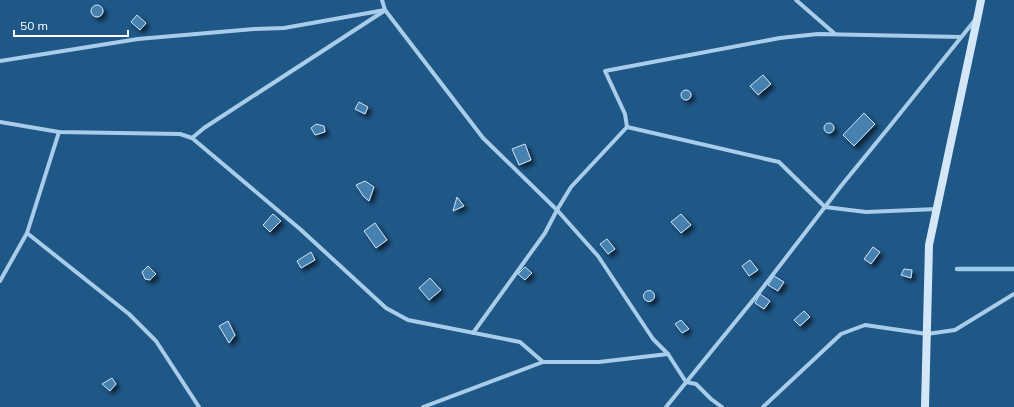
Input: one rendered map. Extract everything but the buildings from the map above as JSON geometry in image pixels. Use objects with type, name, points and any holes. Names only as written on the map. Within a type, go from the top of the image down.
[{"type":"main road","points":[[924,407],[929,245],[980,0]]},
{"type":"street","points":[[382,0],[385,10],[483,138],[557,210],[598,256],[653,339],[668,354],[686,382],[696,384],[711,399],[722,407]]},
{"type":"street","points":[[796,0],[835,35]]},
{"type":"street","points":[[0,61],[138,39],[254,29],[284,28],[385,10]]},
{"type":"street","points":[[192,138],[204,128],[385,10]]},
{"type":"street","points":[[666,407],[758,294],[824,207],[978,15]]},
{"type":"street","points":[[627,128],[625,114],[605,71],[780,38],[818,34],[961,37]]},
{"type":"street","points":[[0,122],[59,132],[180,134],[192,138],[300,229],[386,308],[408,320],[473,334],[520,342],[543,362]]},
{"type":"street","points":[[473,334],[545,233],[571,186],[627,128]]},
{"type":"street","points":[[627,128],[779,162],[824,207],[866,212],[937,209]]},
{"type":"street","points":[[0,281],[27,233],[59,132]]},
{"type":"street","points":[[27,233],[129,314],[156,341],[199,407]]},
{"type":"street","points":[[763,407],[841,334],[865,324],[927,334],[955,330],[1014,294]]},
{"type":"street","points":[[423,407],[543,362],[599,362],[668,354]]},
{"type":"waterway","points":[[957,269],[1014,269]]}]
